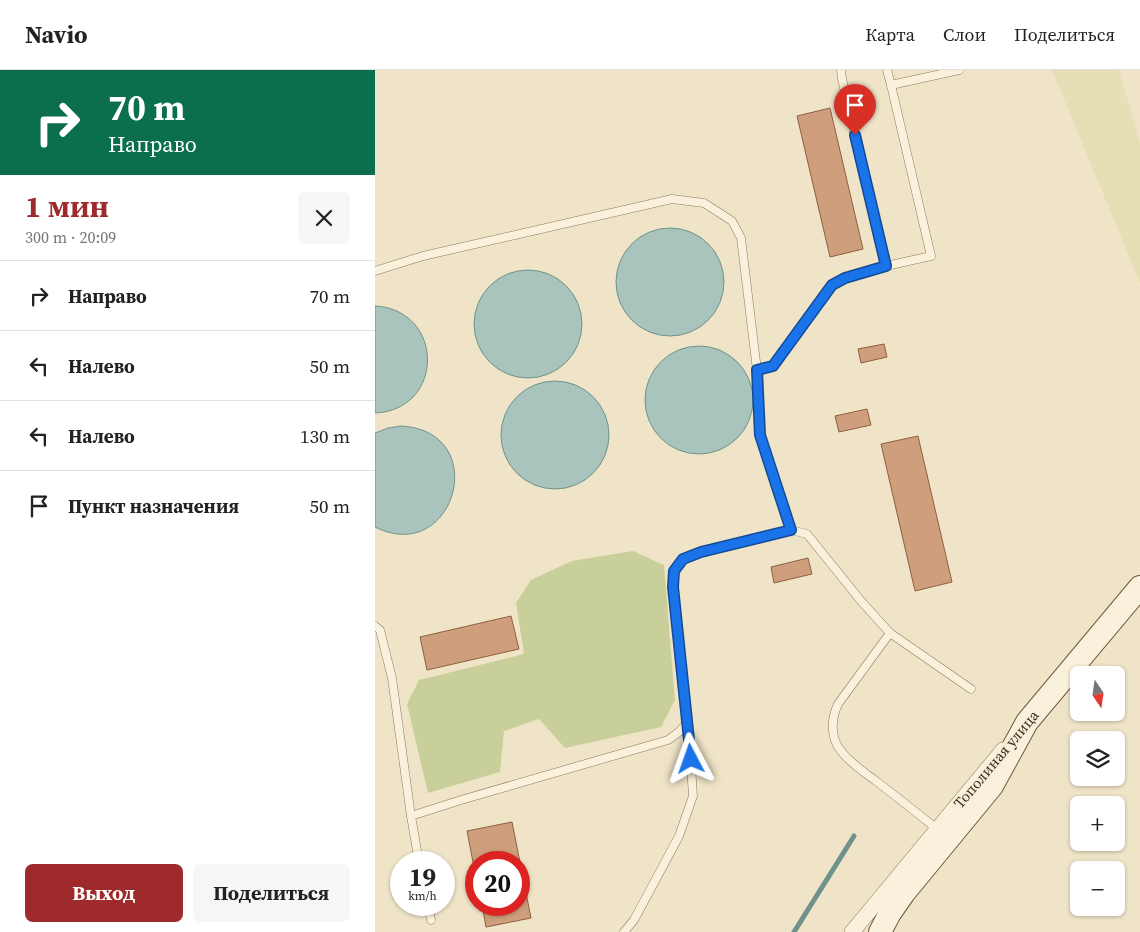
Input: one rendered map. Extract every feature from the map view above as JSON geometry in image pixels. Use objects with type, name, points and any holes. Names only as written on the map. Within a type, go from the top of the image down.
[{"type":"main road","name":"Тополиная улица","points":[[1027,722],[1140,587]]},
{"type":"main road","points":[[880,932],[904,894],[992,786],[1027,722]]},
{"type":"street","name":"Тополиная улица","points":[[853,932],[1027,722]]},
{"type":"lane","points":[[841,70],[886,266]]},
{"type":"lane","points":[[757,370],[773,366],[832,285],[845,278],[931,256],[887,70]]},
{"type":"lane","points":[[891,85],[959,70]]},
{"type":"lane","points":[[375,270],[423,256],[672,199],[704,203],[732,221],[741,238],[757,370],[760,435],[791,530]]},
{"type":"lane","points":[[624,932],[634,920],[679,836],[693,796],[688,721],[673,587],[674,571],[683,559],[701,552],[791,530],[807,534],[861,601],[890,633],[971,689]]},
{"type":"lane","points":[[375,626],[380,630],[392,678],[417,851]]},
{"type":"lane","points":[[890,633],[838,704],[832,722],[833,734],[840,751],[855,765],[937,829]]},
{"type":"lane","points":[[411,816],[668,740],[679,732],[688,721]]},
{"type":"lane","points":[[430,916],[431,920]]},
{"type":"shaded area","points":[[1052,70],[1119,70],[1140,144],[1140,283]]},
{"type":"green space","points":[[633,551],[664,565],[675,700],[661,727],[565,748],[539,719],[504,731],[500,772],[428,793],[407,704],[419,680],[524,654],[516,603],[531,580],[572,561]]},
{"type":"water","points":[[670,228],[691,232],[708,244],[720,261],[724,282],[720,303],[708,320],[691,332],[670,336],[649,332],[632,320],[620,303],[616,282],[620,261],[632,244],[649,232]]},
{"type":"water","points":[[528,270],[549,274],[566,286],[578,303],[582,324],[578,345],[566,362],[549,374],[528,378],[507,374],[490,362],[478,345],[474,324],[478,303],[490,286],[507,274]]},
{"type":"water","points":[[375,306],[398,312],[414,324],[424,341],[427,360],[424,379],[414,396],[398,408],[375,413]]},
{"type":"water","points":[[699,346],[720,350],[737,362],[749,379],[753,400],[749,421],[737,438],[720,450],[699,454],[678,450],[661,438],[649,421],[645,400],[649,379],[661,362],[678,350]]},
{"type":"water","points":[[555,381],[576,385],[593,397],[605,414],[609,435],[605,456],[593,473],[576,485],[555,489],[534,485],[517,473],[505,456],[501,435],[505,414],[517,397],[534,385]]},
{"type":"water","points":[[401,426],[430,433],[447,450],[454,471],[453,493],[443,514],[426,529],[403,534],[375,527],[375,433]]},
{"type":"building","points":[[830,108],[863,249],[830,257],[797,116]]},
{"type":"building","points":[[884,344],[887,357],[861,363],[858,349]]},
{"type":"building","points":[[867,409],[871,425],[839,432],[835,416]]},
{"type":"building","points":[[918,436],[952,582],[915,591],[881,444]]},
{"type":"building","points":[[808,558],[812,574],[774,583],[771,567]]},
{"type":"building","points":[[511,616],[519,649],[427,670],[420,637]]},
{"type":"building","points":[[512,822],[518,851],[471,851],[467,831]]},
{"type":"building","points":[[530,913],[531,918],[486,927],[484,916],[530,916]]},
{"type":"waterway","points":[[794,932],[854,836]]},
{"type":"route","points":[[691,759],[673,587],[674,571],[683,559],[701,552],[791,530],[760,435],[757,370],[773,366],[832,285],[845,278],[886,266],[855,135]]}]
